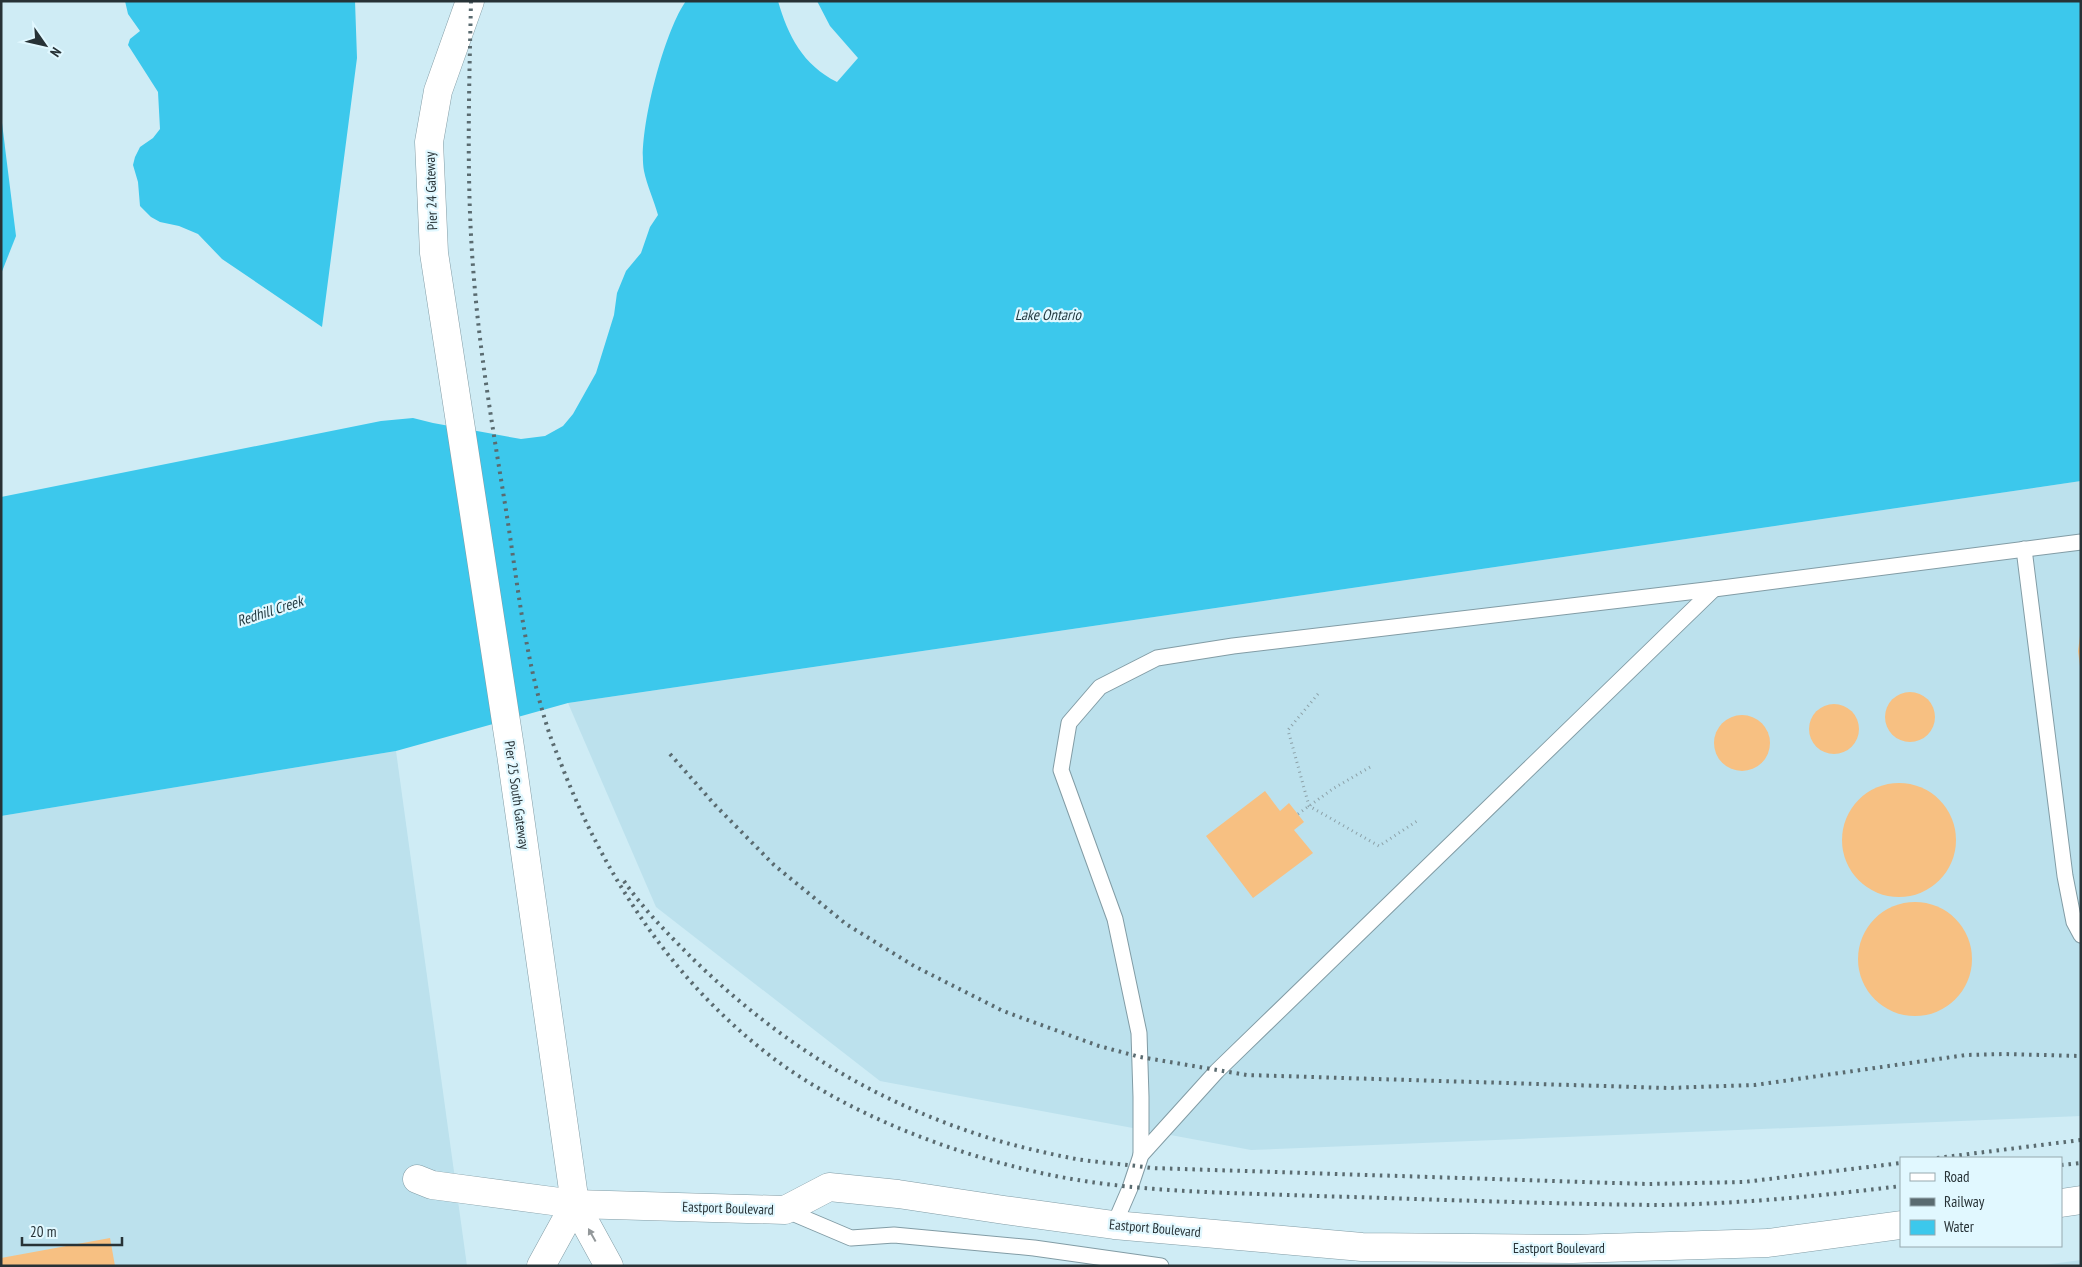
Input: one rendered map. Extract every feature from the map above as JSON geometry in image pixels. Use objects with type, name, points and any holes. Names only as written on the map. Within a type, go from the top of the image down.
[{"type":"street","name":"Pier 24 Gateway","points":[[454,386],[434,253],[429,142],[438,91],[470,1]]},
{"type":"street","name":"Pier 25 South Gateway","points":[[454,386],[511,754],[575,1204],[609,1266]]},
{"type":"street","name":"Eastport Boulevard","points":[[417,1179],[432,1185],[575,1204],[785,1210],[829,1187],[898,1194],[1114,1225],[1362,1247],[1572,1249],[1768,1243],[1900,1225]]},
{"type":"street","points":[[2062,1203],[2081,1200]]},
{"type":"street","points":[[541,1266],[575,1204]]},
{"type":"lane","points":[[1114,1225],[1128,1194],[1140,1155],[1139,1033],[1115,919],[1061,770],[1069,723],[1100,687],[1157,658],[1233,646],[1714,589],[2081,542]]},
{"type":"lane","points":[[2024,549],[2065,876],[2074,922],[2081,935]]},
{"type":"lane","points":[[1140,1155],[1252,1035],[1714,589]]},
{"type":"lane","points":[[785,1210],[852,1238],[894,1236],[996,1244],[1161,1266]]},
{"type":"path","points":[[1318,694],[1288,730],[1310,806],[1379,846],[1416,821]]},
{"type":"path","points":[[1298,814],[1334,788],[1372,766]]},
{"type":"shaded area","points":[[2081,481],[2081,1116],[1251,1150],[880,1081],[656,907],[568,703]]},
{"type":"shaded area","points":[[396,751],[467,1266],[1,1266],[1,816]]},
{"type":"shaded area","points":[[2081,1260],[2081,1266],[2036,1266]]},
{"type":"water","points":[[125,1],[355,1],[357,58],[322,327],[222,259],[198,234],[179,226],[160,222],[151,217],[140,206],[138,182],[133,165],[140,147],[153,138],[160,129],[158,92],[128,45],[130,39],[140,31],[128,14]]},
{"type":"water","name":"Lake Ontario","points":[[686,1],[778,1],[792,38],[798,48],[815,67],[837,82],[858,58],[830,26],[817,1],[2081,1],[2081,481],[568,703],[396,751],[1,816],[1,497],[381,421],[413,418],[521,439],[545,436],[563,426],[573,414],[596,373],[614,315],[617,293],[626,271],[641,253],[650,227],[658,215],[644,171],[643,155],[648,109],[669,35]]},
{"type":"water","points":[[1,115],[16,236],[1,274]]},
{"type":"building","points":[[2080,636],[2081,666],[2078,651]]},
{"type":"building","points":[[1905,692],[1915,692],[1928,699],[1935,712],[1935,722],[1928,735],[1915,742],[1905,742],[1896,738],[1889,731],[1885,722],[1885,712],[1889,703],[1896,696]]},
{"type":"building","points":[[1829,704],[1839,704],[1852,711],[1859,724],[1859,734],[1852,747],[1839,754],[1829,754],[1820,750],[1813,743],[1809,734],[1809,724],[1813,715],[1820,708]]},
{"type":"building","points":[[1737,715],[1747,715],[1762,723],[1768,732],[1770,743],[1768,754],[1762,763],[1747,771],[1737,771],[1726,766],[1719,759],[1714,748],[1714,738],[1719,727],[1726,720]]},
{"type":"building","points":[[1899,783],[1921,787],[1940,799],[1952,818],[1956,840],[1952,862],[1940,881],[1921,893],[1899,897],[1877,893],[1858,881],[1846,862],[1842,840],[1846,818],[1858,799],[1877,787]]},
{"type":"building","points":[[1265,791],[1280,811],[1289,803],[1304,822],[1294,830],[1313,853],[1253,898],[1206,836]]},
{"type":"building","points":[[1915,902],[1937,906],[1956,918],[1968,937],[1972,959],[1968,981],[1956,1000],[1937,1012],[1915,1016],[1893,1012],[1874,1000],[1862,981],[1858,959],[1862,937],[1874,918],[1893,906]]},
{"type":"building","points":[[110,1238],[115,1266],[1,1266],[1,1258]]},
{"type":"railway","points":[[471,1],[469,175],[471,244],[477,307],[487,392],[522,616],[539,699],[553,744],[583,815],[603,856],[626,895],[651,932],[679,968],[709,1001],[742,1032],[777,1061],[832,1096],[862,1112],[925,1139],[1020,1168],[1057,1176],[1130,1187],[1317,1196],[1657,1205],[1779,1199],[1900,1186]]},
{"type":"railway","points":[[670,754],[715,805],[774,865],[846,924],[914,966],[1003,1011],[1099,1046],[1140,1057],[1247,1075],[1668,1088],[1755,1085],[1966,1055],[2081,1056]]},
{"type":"railway","points":[[624,881],[666,932],[728,991],[798,1046],[835,1070],[913,1110],[999,1141],[1047,1153],[1076,1159],[1151,1168],[1647,1184],[1744,1182],[1900,1163]]},
{"type":"railway","points":[[1945,1157],[2081,1140]]},
{"type":"railway","points":[[2062,1165],[2081,1163]]},
{"type":"water label","name":"Redhill Creek","points":[[270,611]]}]
